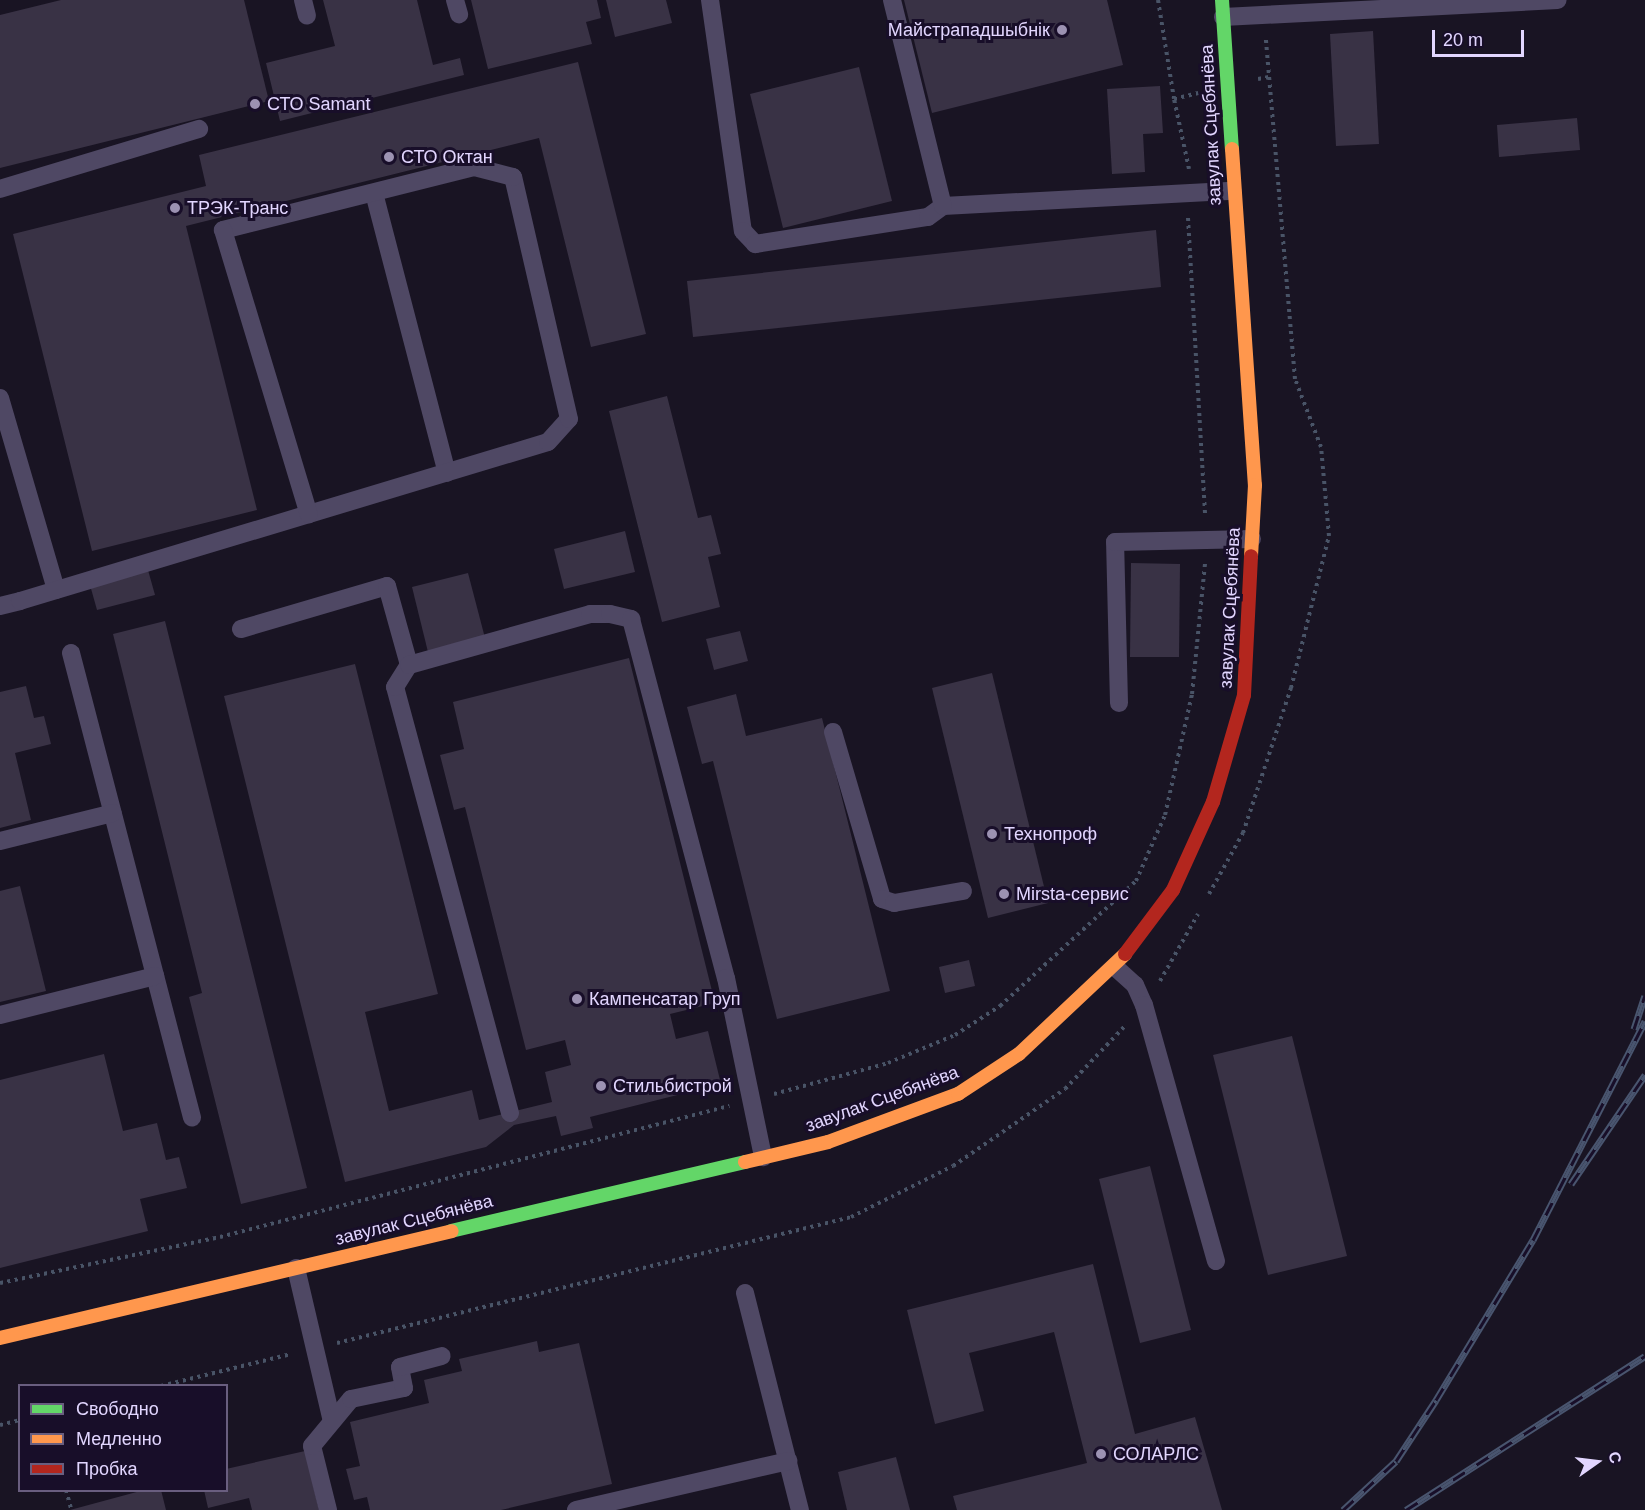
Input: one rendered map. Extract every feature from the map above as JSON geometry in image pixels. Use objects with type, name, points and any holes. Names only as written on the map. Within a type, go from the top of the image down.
[{"type":"street","name":"завулак Сцебянёва","points":[[0,1338],[828,1142],[958,1094],[1019,1054],[1115,967],[1173,890],[1213,802],[1244,695],[1255,485],[1222,8]]},
{"type":"lane","points":[[710,0],[743,231],[755,244],[928,217],[943,206],[1233,191]]},
{"type":"lane","points":[[892,0],[943,206]]},
{"type":"lane","points":[[1222,8],[1558,0]]},
{"type":"lane","points":[[0,189],[199,129]]},
{"type":"lane","points":[[0,606],[447,473],[548,442],[568,419],[513,177],[474,167],[223,230],[309,514]]},
{"type":"lane","points":[[374,193],[447,473]]},
{"type":"lane","points":[[0,398],[56,590]]},
{"type":"lane","points":[[1119,703],[1115,542],[1252,539]]},
{"type":"lane","points":[[241,629],[387,586],[409,665]]},
{"type":"lane","points":[[510,1113],[395,687],[409,665],[590,614],[631,619],[726,978],[763,1157]]},
{"type":"lane","points":[[71,653],[192,1118]]},
{"type":"lane","points":[[833,732],[882,899],[894,903],[963,891]]},
{"type":"lane","points":[[0,841],[113,813]]},
{"type":"lane","points":[[1115,967],[1135,985],[1144,1005],[1216,1261]]},
{"type":"lane","points":[[0,1015],[155,976]]},
{"type":"lane","points":[[296,1268],[332,1421]]},
{"type":"lane","points":[[745,1293],[800,1510]]},
{"type":"lane","points":[[327,1510],[312,1446],[351,1399],[404,1389],[400,1367],[442,1356]]},
{"type":"lane","points":[[576,1510],[652,1501],[788,1461]]},
{"type":"path","points":[[0,1283],[219,1237],[888,1063],[955,1035],[1000,1006],[1136,881],[1166,815],[1192,694],[1207,541],[1186,194],[1189,162],[1174,99],[1158,0]]},
{"type":"path","points":[[1174,99],[1269,77]]},
{"type":"path","points":[[0,1425],[18,1420]]},
{"type":"path","points":[[66,1492],[71,1509]]},
{"type":"building","points":[[61,0],[244,0],[269,101],[0,168],[0,15]]},
{"type":"building","points":[[323,0],[417,0],[433,65],[460,58],[464,75],[280,121],[266,63],[335,46]]},
{"type":"building","points":[[471,0],[597,0],[601,18],[586,22],[592,44],[488,69]]},
{"type":"building","points":[[606,0],[666,0],[672,23],[615,37]]},
{"type":"building","points":[[904,0],[1107,0],[1123,65],[932,113]]},
{"type":"building","points":[[1373,31],[1379,144],[1336,146],[1330,34]]},
{"type":"building","points":[[578,62],[646,334],[591,347],[539,138],[186,226],[257,510],[92,551],[13,234],[206,186],[199,155]]},
{"type":"building","points":[[859,67],[892,201],[783,228],[750,94]]},
{"type":"building","points":[[1160,86],[1163,133],[1143,134],[1145,172],[1112,174],[1107,89]]},
{"type":"building","points":[[1577,118],[1580,150],[1499,157],[1497,125]]},
{"type":"building","points":[[1156,230],[1161,287],[693,337],[687,281]]},
{"type":"building","points":[[667,396],[698,518],[711,515],[721,554],[708,557],[720,607],[662,622],[609,411]]},
{"type":"building","points":[[625,531],[635,572],[564,589],[554,549]]},
{"type":"building","points":[[1131,563],[1180,564],[1179,657],[1130,657]]},
{"type":"building","points":[[148,570],[155,595],[97,610],[90,585]]},
{"type":"building","points":[[468,573],[485,638],[428,652],[412,587]]},
{"type":"building","points":[[165,621],[307,1188],[241,1204],[189,997],[202,993],[113,634]]},
{"type":"building","points":[[740,631],[748,661],[714,670],[706,639]]},
{"type":"building","points":[[629,658],[715,1003],[670,1014],[676,1039],[708,1031],[721,1084],[590,1117],[593,1128],[561,1136],[556,1116],[514,1125],[486,1147],[345,1182],[224,696],[355,664],[438,994],[365,1012],[389,1111],[472,1090],[479,1120],[552,1102],[545,1072],[571,1065],[565,1040],[526,1050],[465,807],[454,810],[440,755],[464,749],[453,702]]},
{"type":"building","points":[[992,673],[1048,903],[988,918],[932,688]]},
{"type":"building","points":[[26,686],[34,718],[44,716],[51,744],[15,753],[31,820],[0,828],[0,692]]},
{"type":"building","points":[[736,694],[746,736],[822,718],[890,991],[777,1019],[713,761],[702,764],[687,707]]},
{"type":"building","points":[[20,886],[46,991],[0,1002],[0,891]]},
{"type":"building","points":[[969,960],[975,986],[945,993],[939,967]]},
{"type":"building","points":[[1292,1036],[1347,1256],[1268,1275],[1213,1055]]},
{"type":"building","points":[[104,1054],[123,1131],[157,1123],[166,1160],[179,1157],[187,1188],[140,1199],[148,1231],[0,1268],[0,1080]]},
{"type":"building","points":[[1150,1166],[1191,1330],[1140,1343],[1099,1179]]},
{"type":"building","points":[[1093,1264],[1135,1434],[1195,1417],[1222,1510],[957,1510],[953,1496],[1087,1463],[1054,1332],[969,1353],[984,1411],[935,1424],[907,1310]]},
{"type":"building","points":[[537,1341],[539,1352],[579,1343],[612,1484],[501,1510],[370,1510],[367,1497],[354,1500],[346,1469],[360,1466],[350,1422],[429,1403],[424,1380],[462,1371],[459,1359]]},
{"type":"building","points":[[305,1451],[319,1510],[252,1510],[249,1498],[208,1508],[204,1492],[228,1492],[228,1469]]},
{"type":"building","points":[[896,1457],[910,1510],[847,1510],[838,1472]]},
{"type":"building","points":[[137,1492],[162,1492],[166,1510],[70,1510]]},
{"type":"railway","points":[[1634,1029],[1645,996]]},
{"type":"railway","points":[[1343,1510],[1396,1461],[1436,1400],[1533,1240],[1645,1021]]},
{"type":"railway","points":[[1571,1184],[1645,1075]]},
{"type":"railway","points":[[1406,1510],[1645,1356]]},
{"type":"traffic: fast","points":[[1222,0],[1232,149]]},
{"type":"traffic: fast","points":[[451,1231],[745,1162]]},
{"type":"traffic: slow","points":[[1232,149],[1255,485],[1251,556]]},
{"type":"traffic: slow","points":[[745,1162],[828,1142],[958,1094],[1019,1054],[1125,954]]},
{"type":"traffic: slow","points":[[0,1338],[451,1231]]},
{"type":"traffic: jam","points":[[1125,954],[1173,890],[1213,802],[1244,695],[1251,556]]},
{"type":"place","name":"Майстрападшыбнік","points":[[1062,30]]},
{"type":"place","name":"СТО Samant","points":[[255,104]]},
{"type":"place","name":"СТО Октан","points":[[389,157]]},
{"type":"place","name":"ТРЭК-Транс","points":[[175,208]]},
{"type":"place","name":"Технопроф","points":[[992,834]]},
{"type":"place","name":"Mirsta-сервис","points":[[1004,894]]},
{"type":"place","name":"Кампенсатар Груп","points":[[577,999]]},
{"type":"place","name":"Стильбистрой","points":[[601,1086]]},
{"type":"place","name":"СОЛАРЛС","points":[[1101,1454]]}]
